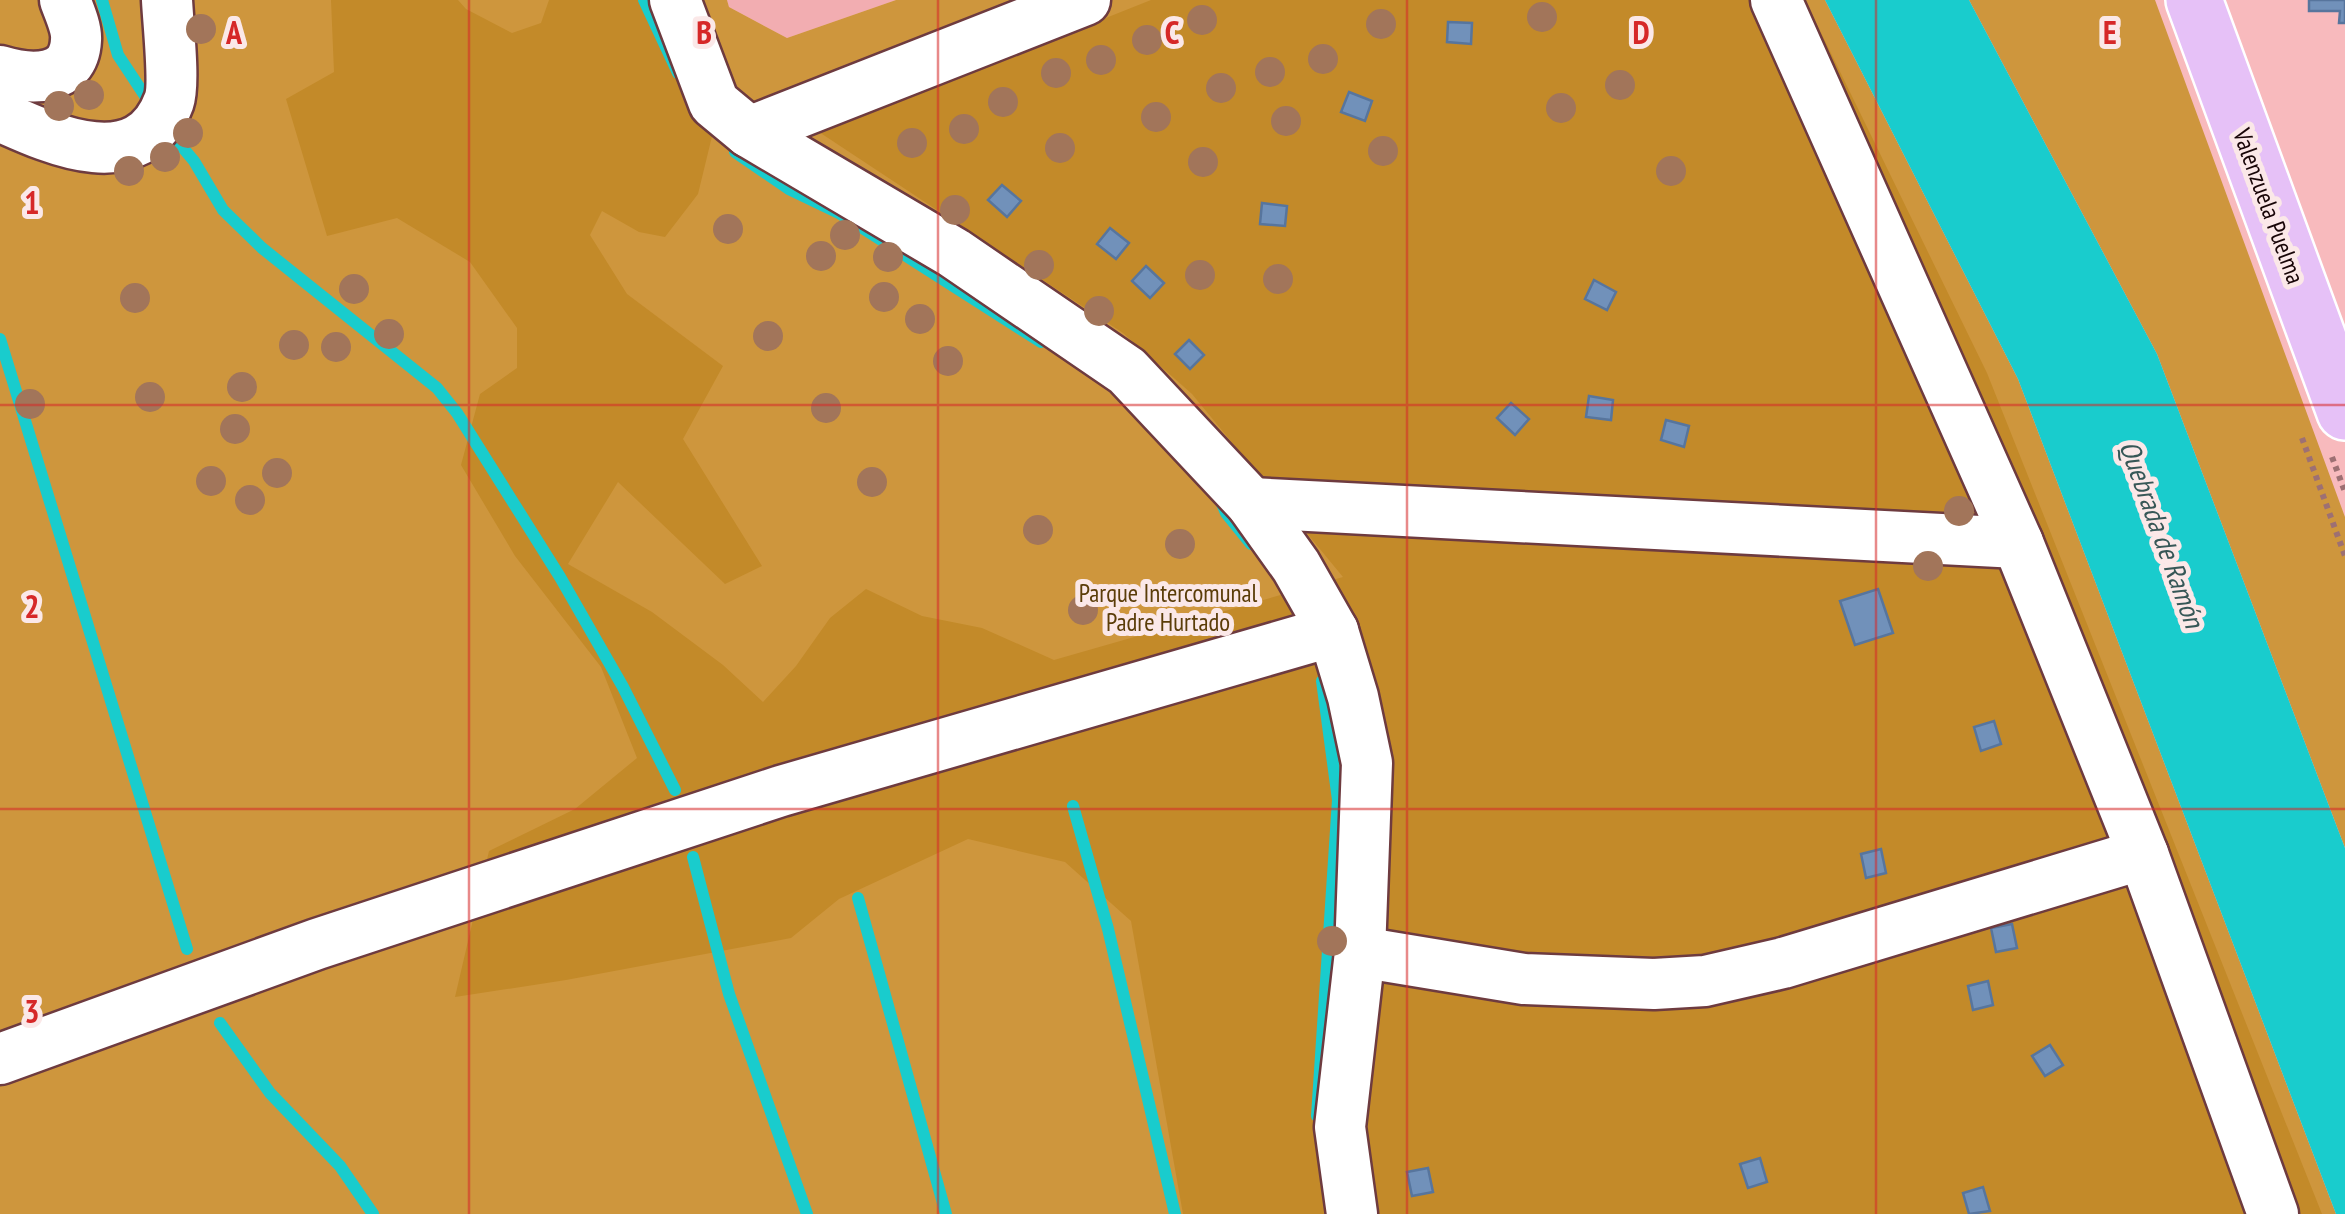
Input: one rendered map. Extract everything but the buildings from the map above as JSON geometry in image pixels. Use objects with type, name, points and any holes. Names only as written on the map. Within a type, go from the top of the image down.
[{"type":"main road","name":"Valenzuela Puelma","points":[[2194,0],[2345,412]]},
{"type":"lane","points":[[0,71],[23,78],[41,78],[57,73],[69,63],[76,39],[65,0]]},
{"type":"lane","points":[[0,116],[94,149],[125,147],[150,131],[170,100],[167,0]]},
{"type":"lane","points":[[675,0],[714,103],[748,132],[954,253],[1127,371],[1251,503],[1296,566],[1333,631],[1367,763],[1360,952],[1340,1127],[1352,1214]]},
{"type":"lane","points":[[748,132],[1084,0]]},
{"type":"lane","points":[[1776,0],[2018,543],[2142,854],[2272,1214]]},
{"type":"lane","points":[[1251,503],[2018,543]]},
{"type":"lane","points":[[0,1059],[317,944],[781,791],[1333,631]]},
{"type":"lane","points":[[1360,952],[1524,979],[1654,984],[1705,980],[1784,963],[2142,854]]},
{"type":"shaded area","points":[[331,0],[458,0],[466,9],[512,33],[541,23],[549,0],[657,0],[715,124],[698,194],[665,237],[639,232],[602,211],[590,235],[627,294],[723,366],[683,439],[762,566],[725,584],[618,482],[568,564],[652,612],[723,665],[763,702],[796,666],[830,618],[866,589],[922,616],[982,628],[1054,660],[1343,577],[1192,394],[1123,333],[819,132],[1151,0],[1805,0],[1987,373],[2322,1214],[1183,1214],[1131,921],[1065,862],[968,839],[839,899],[791,938],[455,997],[489,851],[575,809],[637,758],[601,667],[515,556],[461,465],[480,394],[517,368],[517,328],[470,262],[397,218],[327,236],[286,99],[334,72]]},
{"type":"shaded area","points":[[727,0],[896,0],[787,38],[729,7]]},
{"type":"green space","name":"Parque Intercomunal Padre Hurtado","points":[[0,0],[727,0],[729,7],[787,38],[896,0],[1825,0],[2018,379],[2336,1214],[0,1214]]},
{"type":"green space","points":[[1969,0],[2155,0],[2345,517],[2345,848],[2157,354]]},
{"type":"water","name":"Quebrada de Ramón","points":[[1825,0],[1969,0],[2157,354],[2345,848],[2345,1214],[2336,1214],[2018,379]]},
{"type":"waterway","points":[[102,0],[118,55],[151,105]]},
{"type":"waterway","points":[[644,0],[678,73]]},
{"type":"waterway","points":[[167,129],[194,161],[223,210],[262,248],[437,388],[457,413],[560,577],[623,687],[675,790]]},
{"type":"waterway","points":[[735,152],[789,189],[839,213],[1041,342]]},
{"type":"waterway","points":[[0,339],[187,949]]},
{"type":"waterway","points":[[1220,499],[1226,513],[1251,544]]},
{"type":"waterway","points":[[1317,1116],[1338,800],[1322,681]]},
{"type":"waterway","points":[[1073,806],[1108,929],[1175,1214]]},
{"type":"waterway","points":[[693,857],[729,994],[807,1214]]},
{"type":"waterway","points":[[858,898],[946,1214]]},
{"type":"waterway","points":[[220,1023],[270,1093],[340,1166],[373,1214]]}]
